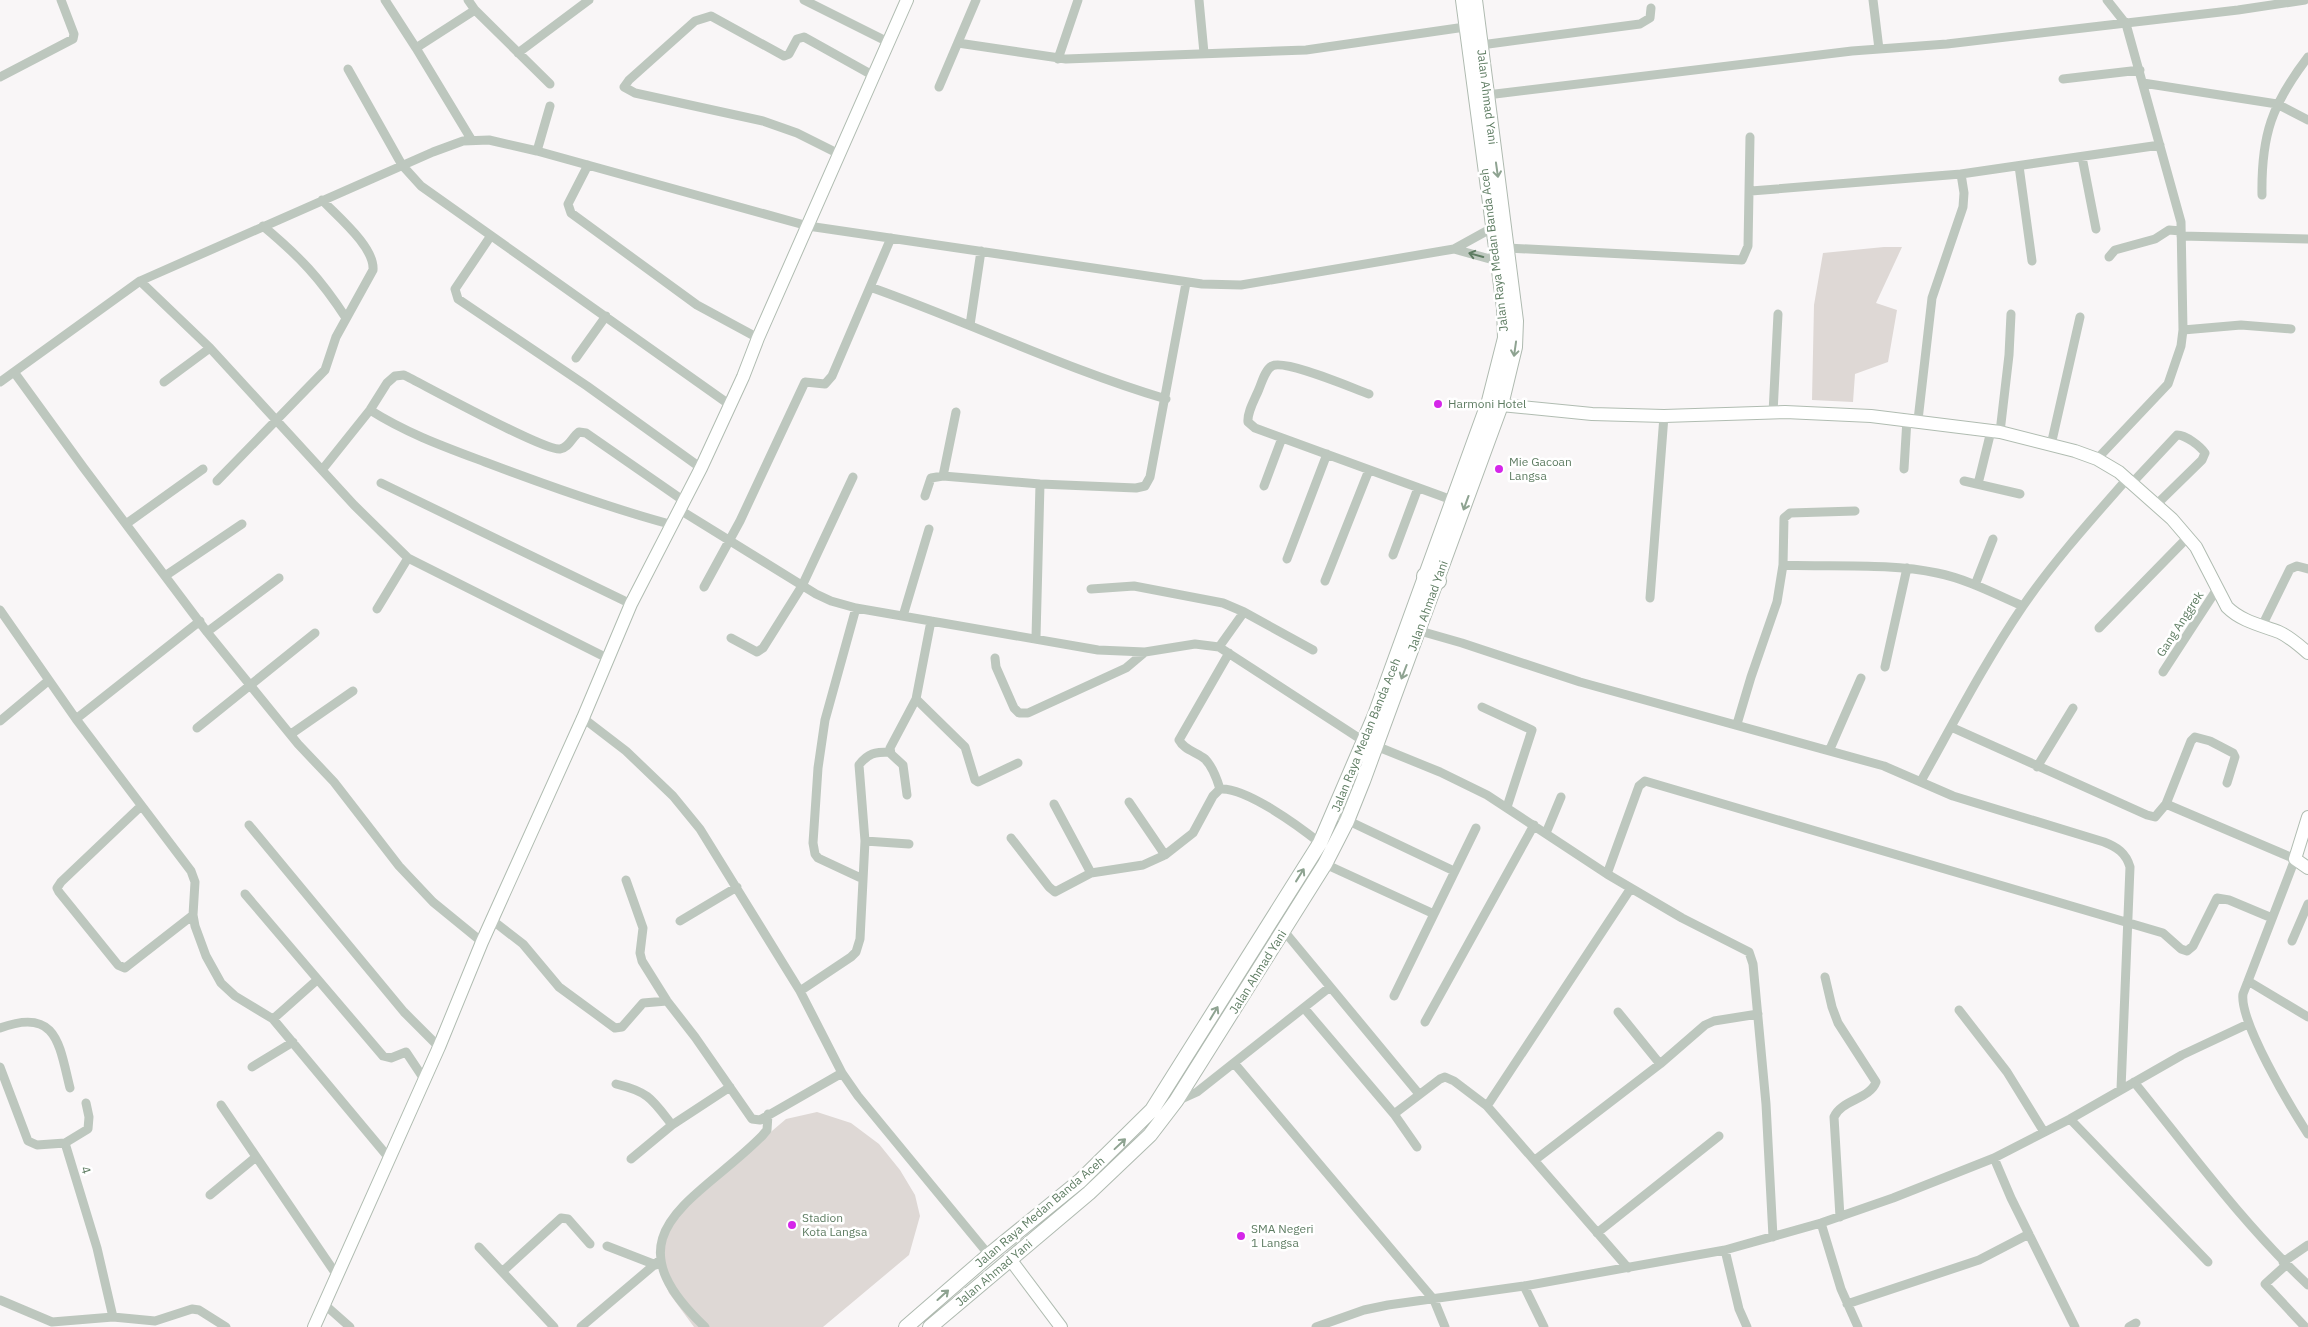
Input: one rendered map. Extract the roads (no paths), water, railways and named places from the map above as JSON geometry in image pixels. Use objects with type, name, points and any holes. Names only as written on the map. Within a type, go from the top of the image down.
[{"type":"main road","points":[[314,1327],[336,1274],[439,1047],[482,942],[583,718],[631,604],[673,525],[730,405],[907,0]]},
{"type":"main road","name":"Jalan Raya Medan Banda Aceh","points":[[906,1327],[989,1255],[1080,1181],[1152,1110],[1320,843],[1371,744],[1432,578],[1452,500],[1489,401],[1501,357],[1505,323],[1492,228],[1472,25],[1463,0]]},
{"type":"main road","name":"Jalan Ahmad Yani","points":[[930,1327],[1134,1152],[1176,1101],[1284,932],[1325,864],[1347,821],[1371,744],[1420,631],[1432,578],[1501,404],[1512,365],[1516,334],[1481,45],[1472,25],[1475,0]]},
{"type":"main road","points":[[1501,404],[1592,414],[1664,416],[1834,413],[1912,420],[1996,431],[2098,459],[2130,481],[2157,504],[2188,537],[2201,556],[2217,589],[2232,612],[2286,636],[2308,652]]},
{"type":"main road","points":[[2308,817],[2295,859],[2308,868]]},
{"type":"main road","points":[[1010,1259],[1060,1327]]},
{"type":"street","points":[[0,77],[73,39],[74,34],[61,0]]},
{"type":"street","points":[[385,0],[471,139]]},
{"type":"street","points":[[468,0],[475,10],[550,84]]},
{"type":"street","points":[[518,53],[589,0]]},
{"type":"street","points":[[804,0],[888,42]]},
{"type":"street","points":[[940,87],[976,0]]},
{"type":"street","points":[[1058,59],[1078,0]]},
{"type":"street","points":[[1199,0],[1204,53]]},
{"type":"street","points":[[1873,0],[1879,49]]},
{"type":"street","points":[[2098,459],[2168,384],[2181,346],[2183,330],[2181,233],[2178,207],[2126,24],[2107,0]]},
{"type":"street","points":[[1487,95],[1879,49],[1947,44],[2126,24],[2267,7],[2305,0]]},
{"type":"street","points":[[1481,45],[1640,24],[1650,18],[1651,8]]},
{"type":"street","points":[[416,48],[475,10]]},
{"type":"street","points":[[839,154],[782,127],[707,108],[635,94],[624,88],[629,80],[694,20],[711,16],[784,56],[789,54],[797,39],[804,37],[874,76]]},
{"type":"street","points":[[958,43],[1058,59],[1306,50],[1472,25]]},
{"type":"street","points":[[2262,195],[2264,144],[2277,104],[2308,57]]},
{"type":"street","points":[[348,69],[402,165],[421,186],[490,237],[606,316],[730,405]]},
{"type":"street","points":[[2064,78],[2140,70]]},
{"type":"street","points":[[2144,83],[2277,104],[2308,120]]},
{"type":"street","points":[[537,151],[550,106]]},
{"type":"street","points":[[1507,248],[1739,260],[1745,257],[1748,246],[1751,191],[1750,137]]},
{"type":"street","points":[[0,382],[18,377],[140,281],[402,165],[455,143],[471,139],[489,140],[537,151],[808,226],[981,250],[1186,283],[1241,285],[1454,249],[1492,228]]},
{"type":"street","points":[[1751,191],[1961,174],[2160,145]]},
{"type":"street","points":[[2082,157],[2096,229]]},
{"type":"street","points":[[588,165],[568,204],[571,213],[697,304],[758,338]]},
{"type":"street","points":[[2019,166],[2032,261]]},
{"type":"street","points":[[1904,469],[1932,298],[1963,207],[1964,194],[1961,174]]},
{"type":"street","points":[[217,481],[325,370],[330,351],[346,318],[370,277],[373,263],[360,241],[322,200]]},
{"type":"street","points":[[263,226],[315,274],[346,318]]},
{"type":"street","points":[[2109,257],[2116,250],[2155,239],[2169,230],[2181,233],[2308,239]]},
{"type":"street","points":[[490,237],[455,289],[458,299],[586,386],[701,468]]},
{"type":"street","points":[[704,586],[730,540],[804,384],[806,381],[828,383],[891,238]]},
{"type":"street","points":[[1454,249],[1497,261]]},
{"type":"street","points":[[970,325],[981,250]]},
{"type":"street","points":[[140,281],[210,348],[354,505],[408,558],[607,658]]},
{"type":"street","points":[[925,496],[931,478],[943,476],[1040,484],[1136,488],[1145,486],[1150,477],[1166,399],[1186,283]]},
{"type":"street","points":[[870,287],[914,301],[1127,388],[1166,399]]},
{"type":"street","points":[[1773,413],[1778,314]]},
{"type":"street","points":[[1978,484],[1996,431],[2009,355],[2011,314]]},
{"type":"street","points":[[576,358],[606,316]]},
{"type":"street","points":[[2051,445],[2080,317]]},
{"type":"street","points":[[2183,330],[2241,325],[2291,329]]},
{"type":"street","points":[[164,382],[210,348]]},
{"type":"street","points":[[1369,394],[1283,364],[1271,366],[1249,412],[1248,422],[1255,428],[1452,500]]},
{"type":"street","points":[[322,470],[370,410],[391,378],[404,375],[528,438],[556,449],[567,446],[579,432],[586,433],[730,540],[802,586],[831,601],[856,608],[1098,650],[1146,652],[1195,644],[1219,648],[1230,653],[1371,744],[1465,784],[1507,807],[1607,874],[1682,918],[1748,952],[1754,964],[1773,1237]]},
{"type":"street","points":[[18,377],[200,622],[291,734],[334,782],[398,866],[433,902],[482,942]]},
{"type":"street","points":[[370,410],[407,432],[499,467],[559,489],[673,525]]},
{"type":"street","points":[[943,476],[956,412]]},
{"type":"street","points":[[1650,598],[1664,416]]},
{"type":"street","points":[[1921,781],[1981,672],[2023,606],[2064,552],[2130,481],[2177,435],[2184,436],[2204,451],[2202,460],[2157,504]]},
{"type":"street","points":[[1264,486],[1282,438]]},
{"type":"street","points":[[1287,559],[1327,454]]},
{"type":"street","points":[[126,524],[203,469]]},
{"type":"street","points":[[1326,581],[1368,470]]},
{"type":"street","points":[[731,638],[757,652],[762,650],[802,586],[854,476]]},
{"type":"street","points":[[1964,481],[2020,494]]},
{"type":"street","points":[[381,483],[631,604]]},
{"type":"street","points":[[1036,638],[1040,484]]},
{"type":"street","points":[[1393,555],[1418,488]]},
{"type":"street","points":[[1737,724],[1777,602],[1783,565],[1782,527],[1786,515],[1855,511]]},
{"type":"street","points":[[165,576],[242,524]]},
{"type":"street","points":[[903,616],[929,529]]},
{"type":"street","points":[[2099,628],[2188,537]]},
{"type":"street","points":[[1975,585],[1993,539]]},
{"type":"street","points":[[377,609],[408,558]]},
{"type":"street","points":[[1783,565],[1907,568],[1937,573],[1975,585],[2023,606]]},
{"type":"street","points":[[2262,626],[2290,569],[2297,566],[2308,569]]},
{"type":"street","points":[[1885,667],[1907,568]]},
{"type":"street","points":[[208,632],[279,578]]},
{"type":"street","points":[[1091,589],[1134,586],[1205,599],[1244,612],[1313,650]]},
{"type":"street","name":"Gang Anggrek","points":[[2163,672],[2217,589]]},
{"type":"street","points":[[856,608],[826,720],[818,768],[813,843],[814,854],[818,858],[863,880]]},
{"type":"street","points":[[0,610],[48,681],[194,877],[193,916],[206,956],[221,983],[235,996],[273,1019],[389,1158]]},
{"type":"street","points":[[1219,648],[1244,612]]},
{"type":"street","points":[[890,752],[916,699],[931,621]]},
{"type":"street","points":[[76,719],[200,622]]},
{"type":"street","points":[[1420,631],[1580,682],[1830,749],[1884,766],[1953,796],[2104,842],[2122,852],[2128,859],[2130,867],[2121,1088]]},
{"type":"street","points":[[197,728],[315,633]]},
{"type":"street","points":[[995,658],[996,667],[1014,708],[1019,713],[1028,714],[1126,668],[1146,652]]},
{"type":"street","points":[[1220,789],[1205,759],[1181,744],[1179,740],[1230,653]]},
{"type":"street","points":[[1830,749],[1861,678]]},
{"type":"street","points":[[0,722],[48,681]]},
{"type":"street","points":[[291,734],[353,691]]},
{"type":"street","points":[[916,699],[966,747],[975,780],[978,782],[1018,763]]},
{"type":"street","points":[[1482,707],[1532,730],[1507,807]]},
{"type":"street","points":[[2037,767],[2074,708]]},
{"type":"street","points":[[583,718],[626,751],[672,796],[700,829],[800,991],[842,1073],[876,1121],[989,1255]]},
{"type":"street","points":[[1951,727],[2152,817],[2157,816],[2166,804],[2191,741],[2195,737],[2210,741],[2233,753],[2235,757],[2227,783]]},
{"type":"street","points":[[800,991],[856,952],[862,928],[865,841],[859,765],[865,756],[873,752],[890,752],[903,766],[907,795]]},
{"type":"street","points":[[1607,874],[1639,786],[1645,780],[2163,933],[2181,949],[2187,951],[2193,946],[2217,898],[2230,900],[2272,918]]},
{"type":"street","points":[[1011,838],[1052,891],[1058,891],[1091,873],[1143,865],[1165,854],[1193,833],[1213,796],[1220,789],[1232,790],[1264,805],[1286,817],[1320,843]]},
{"type":"street","points":[[1546,833],[1561,797]]},
{"type":"street","points":[[1128,802],[1165,854]]},
{"type":"street","points":[[1054,804],[1091,873]]},
{"type":"street","points":[[2166,804],[2295,859],[2242,999],[2248,1024],[2308,1134]]},
{"type":"street","points":[[140,807],[61,882],[58,888],[59,892],[118,965],[125,968],[193,916]]},
{"type":"street","points":[[1334,814],[1454,871]]},
{"type":"street","points":[[249,825],[404,1012],[439,1047]]},
{"type":"street","points":[[1425,1022],[1534,825]]},
{"type":"street","points":[[1394,996],[1476,828]]},
{"type":"street","points":[[865,841],[909,844]]},
{"type":"street","points":[[1325,864],[1434,914]]},
{"type":"street","points":[[626,880],[644,932],[640,957],[667,1001],[752,1119],[760,1120],[842,1073]]},
{"type":"street","points":[[680,921],[737,887]]},
{"type":"street","points":[[1487,1106],[1631,888]]},
{"type":"street","points":[[245,894],[382,1056],[391,1058],[406,1052],[424,1079]]},
{"type":"street","points":[[2292,941],[2308,904]]},
{"type":"street","points":[[492,920],[523,944],[559,987],[615,1028],[622,1027],[643,1003],[667,1001]]},
{"type":"street","points":[[1284,932],[1419,1094]]},
{"type":"street","points":[[1825,977],[1838,1023],[1876,1082],[1873,1089],[1839,1110],[1834,1117],[1840,1217]]},
{"type":"street","points":[[273,1019],[317,980]]},
{"type":"street","points":[[2248,981],[2308,1017]]},
{"type":"street","points":[[1176,1101],[1197,1092],[1330,987]]},
{"type":"street","points":[[1304,1008],[1394,1114],[1417,1147]]},
{"type":"street","points":[[1959,1010],[2007,1072],[2044,1132]]},
{"type":"street","points":[[1618,1012],[1660,1064]]},
{"type":"street","points":[[1535,1160],[1660,1064],[1705,1025],[1714,1021],[1758,1014]]},
{"type":"street","points":[[0,1028],[24,1021],[43,1024],[49,1028],[57,1040],[70,1088]]},
{"type":"street","points":[[1316,1327],[1340,1318],[1388,1305],[1524,1286],[1725,1250],[1840,1217],[1994,1158],[2070,1119],[2121,1088],[2182,1055],[2248,1024]]},
{"type":"street","points":[[252,1067],[293,1042]]},
{"type":"street","points":[[1234,1063],[1434,1300],[1445,1327]]},
{"type":"street","points":[[0,1067],[28,1141],[37,1145],[65,1143],[88,1129],[89,1117],[86,1103]]},
{"type":"street","points":[[1394,1114],[1440,1079],[1449,1078],[1487,1106],[1628,1268]]},
{"type":"street","points":[[2134,1082],[2285,1263],[2308,1285]]},
{"type":"street","points":[[616,1084],[638,1090],[649,1097],[672,1125]]},
{"type":"street","points":[[631,1159],[672,1125],[730,1087]]},
{"type":"street","points":[[221,1105],[336,1274]]},
{"type":"street","points":[[581,1327],[658,1263],[663,1236],[672,1217],[762,1136],[767,1130],[768,1114]]},
{"type":"street","points":[[2070,1119],[2208,1262]]},
{"type":"street","points":[[1597,1233],[1719,1136]]},
{"type":"street","name":"4","points":[[65,1143],[97,1248],[113,1317]]},
{"type":"street","points":[[210,1195],[256,1157]]},
{"type":"street","points":[[1994,1158],[2075,1327]]},
{"type":"street","points":[[503,1271],[561,1218],[568,1219],[590,1244]]},
{"type":"street","points":[[1821,1223],[1847,1304],[1858,1327]]},
{"type":"street","points":[[1847,1304],[1979,1260],[2029,1234]]},
{"type":"street","points":[[2305,1327],[2265,1284],[2285,1263],[2308,1245]]},
{"type":"street","points":[[607,1246],[658,1263],[679,1298],[705,1327]]},
{"type":"street","points":[[479,1247],[554,1327]]},
{"type":"street","points":[[1725,1250],[1739,1309],[1746,1327]]},
{"type":"street","points":[[1524,1286],[1544,1327]]},
{"type":"street","points":[[0,1300],[52,1322],[113,1317],[155,1322],[183,1310],[199,1310],[226,1327]]},
{"type":"street","points":[[324,1304],[350,1327]]},
{"type":"street","points":[[1340,1318],[1345,1327]]},
{"type":"place","name":"Harmoni Hotel","points":[[1438,404]]},
{"type":"place","name":"Mie Gacoan Langsa","points":[[1499,469]]},
{"type":"place","name":"Stadion Kota Langsa","points":[[792,1225]]},
{"type":"place","name":"SMA Negeri 1 Langsa","points":[[1241,1236]]}]
